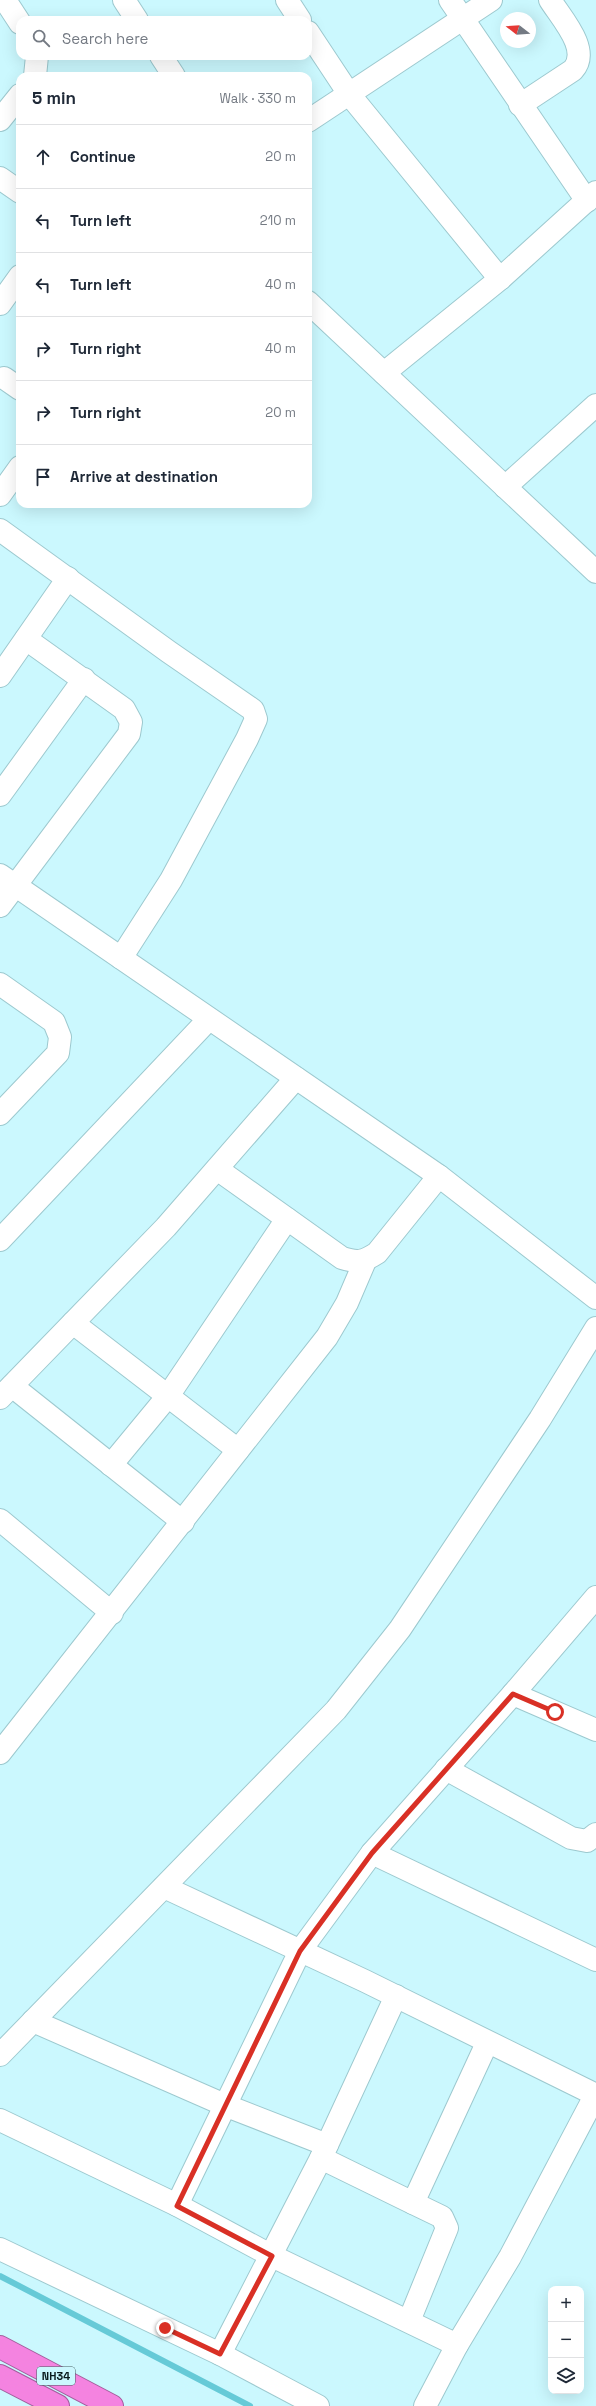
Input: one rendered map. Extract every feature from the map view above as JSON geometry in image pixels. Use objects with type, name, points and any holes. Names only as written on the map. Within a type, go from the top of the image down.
[{"type":"highway","name":"NH34","points":[[0,2347],[112,2406]]},
{"type":"highway","name":"NH34","points":[[0,2376],[58,2406]]},
{"type":"street","points":[[5,0],[16,17]]},
{"type":"street","points":[[124,0],[134,16]]},
{"type":"street","points":[[287,0],[297,16]]},
{"type":"street","points":[[384,373],[500,279],[591,197],[520,105],[450,0]]},
{"type":"street","points":[[312,118],[491,0]]},
{"type":"street","points":[[520,105],[573,70],[579,64],[580,56],[578,46],[550,0]]},
{"type":"street","points":[[312,38],[349,94],[500,279]]},
{"type":"street","points":[[35,72],[37,60]]},
{"type":"street","points":[[164,60],[171,72]]},
{"type":"street","points":[[0,120],[16,100]]},
{"type":"street","points":[[0,178],[16,189]]},
{"type":"street","points":[[0,304],[16,282]]},
{"type":"street","points":[[312,306],[596,572]]},
{"type":"street","points":[[505,487],[596,405]]},
{"type":"street","points":[[0,495],[16,473]]},
{"type":"street","points":[[0,530],[169,652],[253,710],[256,719],[247,739],[171,880],[121,958]]},
{"type":"street","points":[[0,676],[68,578]]},
{"type":"street","points":[[0,906],[7,880],[129,734],[131,722],[124,709],[26,639]]},
{"type":"street","points":[[0,795],[84,679]]},
{"type":"street","points":[[7,880],[439,1176],[596,1298]]},
{"type":"street","points":[[0,984],[54,1022],[60,1037],[58,1053],[0,1114]]},
{"type":"street","points":[[0,1240],[209,1019]]},
{"type":"street","points":[[183,1522],[112,1465],[6,1392],[166,1227],[296,1078]]},
{"type":"street","points":[[216,1169],[342,1258],[352,1261],[365,1261]]},
{"type":"street","points":[[0,1753],[112,1613],[327,1337],[347,1303],[365,1261],[377,1253],[439,1176]]},
{"type":"street","points":[[112,1465],[168,1396],[288,1219]]},
{"type":"street","points":[[73,1322],[238,1450]]},
{"type":"street","points":[[0,2056],[336,1710],[400,1629],[540,1419],[596,1328]]},
{"type":"street","points":[[0,1520],[112,1613]]},
{"type":"street","points":[[177,2206],[227,2106],[300,1951],[372,1853],[594,1602]]},
{"type":"street","points":[[513,1694],[596,1730]]},
{"type":"street","points":[[446,1768],[571,1838],[587,1841],[596,1834]]},
{"type":"street","points":[[372,1853],[596,1960]]},
{"type":"street","points":[[164,1886],[396,1996],[596,2095],[510,2257],[457,2344],[425,2406]]},
{"type":"street","points":[[220,2354],[272,2256],[324,2151],[396,1996]]},
{"type":"street","points":[[33,2021],[227,2106],[324,2151],[413,2203],[442,2217],[447,2228],[409,2320]]},
{"type":"street","points":[[413,2203],[487,2042]]},
{"type":"street","points":[[0,2120],[177,2206],[272,2256],[457,2344]]},
{"type":"street","points":[[0,2249],[220,2354],[318,2406]]},
{"type":"waterway","points":[[0,2276],[250,2406]]},
{"type":"route","points":[[165,2328],[220,2354],[272,2256],[177,2206],[227,2106],[300,1951],[372,1853],[513,1694],[555,1712]]}]
